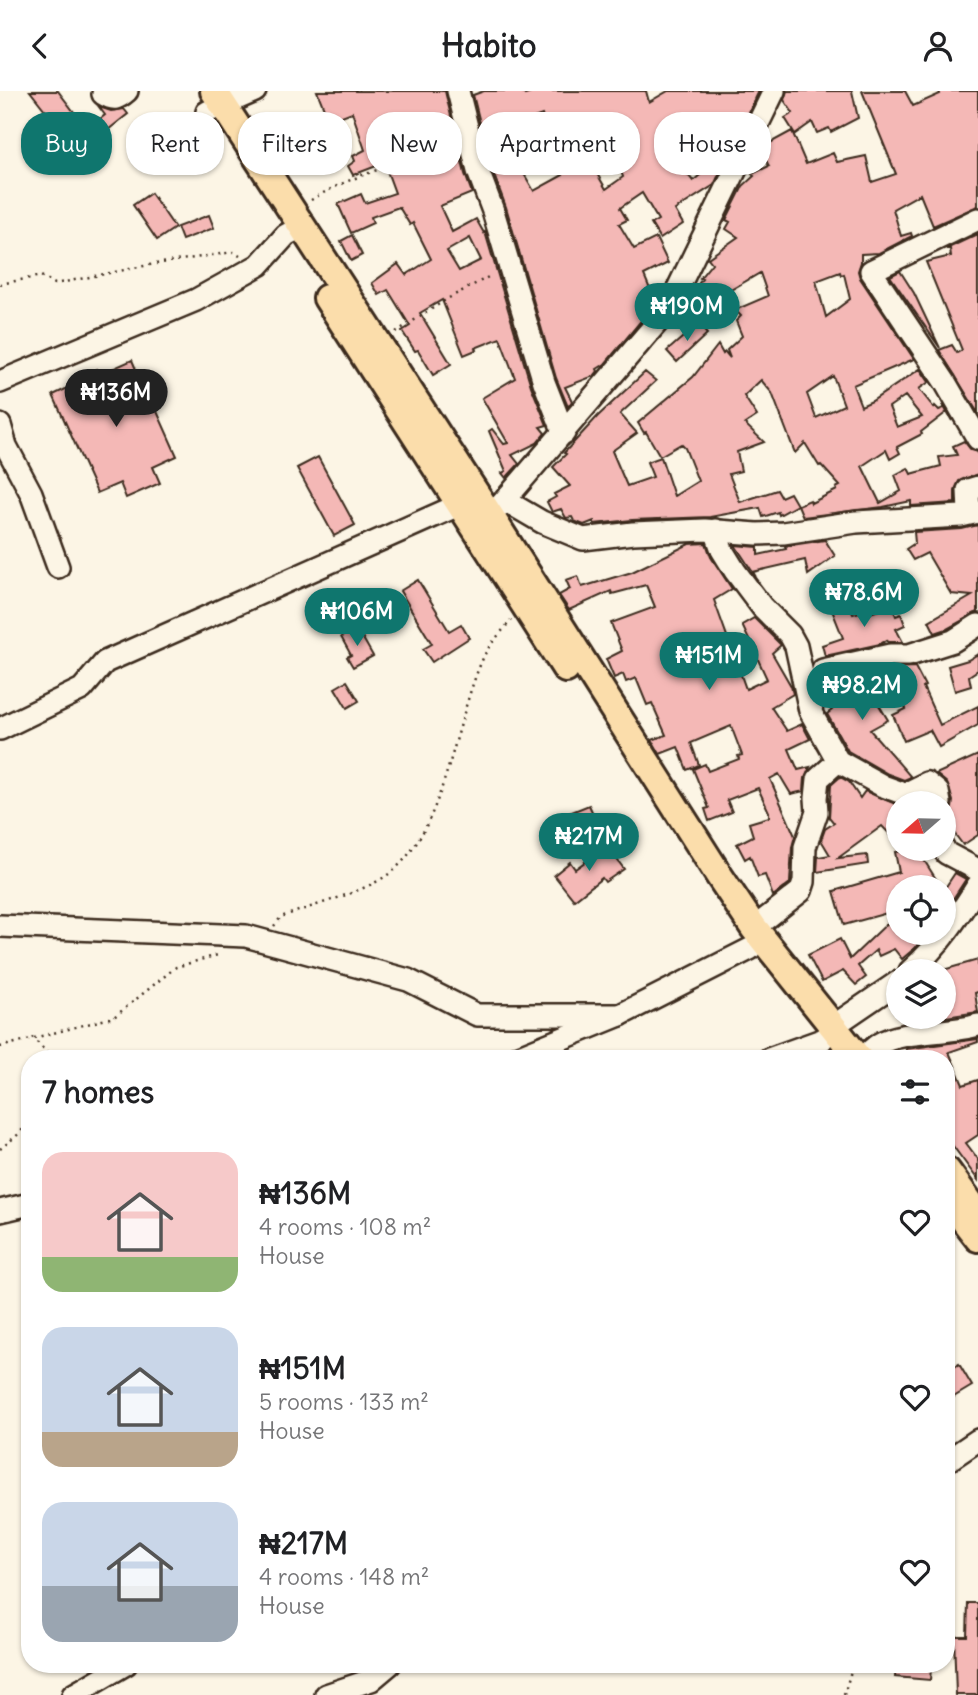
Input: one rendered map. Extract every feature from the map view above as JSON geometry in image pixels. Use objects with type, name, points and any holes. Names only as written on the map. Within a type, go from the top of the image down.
[{"type":"main road","points":[[209,100],[378,343],[492,517],[752,939]]},
{"type":"main road","points":[[294,224],[461,505],[492,517],[524,604],[691,865],[752,939],[830,1042]]},
{"type":"main road","points":[[955,1182],[978,1214]]},
{"type":"main road","points":[[955,1208],[978,1238]]},
{"type":"street","points":[[103,94],[110,99],[118,99],[127,91]]},
{"type":"street","points":[[209,100],[255,91]]},
{"type":"street","points":[[458,91],[478,171],[493,211],[544,382],[564,433]]},
{"type":"street","points":[[492,517],[667,311],[774,91]]},
{"type":"street","points":[[978,219],[871,271],[945,382],[978,439]]},
{"type":"street","points":[[0,382],[196,300],[259,265],[294,224]]},
{"type":"street","points":[[0,425],[6,446],[31,493],[58,567]]},
{"type":"street","points":[[492,517],[542,522],[583,539],[633,533],[715,530],[770,534],[856,522],[961,516],[974,513],[968,490],[978,487]]},
{"type":"street","points":[[0,729],[82,689],[105,662],[461,505]]},
{"type":"street","points":[[715,530],[722,551],[735,571],[796,646],[810,711],[838,761],[897,791]]},
{"type":"street","points":[[810,711],[823,670],[890,655],[909,655],[953,641],[978,625]]},
{"type":"street","points":[[534,1050],[620,1015],[752,939],[801,891],[804,882],[805,847],[817,812],[818,779],[838,761]]},
{"type":"street","points":[[911,791],[927,783],[937,791]]},
{"type":"street","points":[[924,959],[952,928],[978,873],[956,859]]},
{"type":"street","points":[[0,926],[246,936],[408,980],[477,1015],[620,1015]]},
{"type":"street","points":[[801,1050],[830,1042],[886,993]]},
{"type":"street","points":[[871,1050],[879,1044],[904,1036],[978,1025]]},
{"type":"street","points":[[0,1211],[21,1206]]},
{"type":"street","points":[[955,1456],[978,1440]]},
{"type":"street","points":[[73,1695],[111,1673]]},
{"type":"street","points":[[326,1695],[372,1680],[380,1673]]},
{"type":"path","points":[[294,224],[330,188],[390,165],[470,140]]},
{"type":"path","points":[[0,284],[41,276],[55,285],[149,265],[233,253],[259,265]]},
{"type":"path","points":[[378,343],[447,299],[508,266]]},
{"type":"path","points":[[262,941],[281,917],[387,876],[414,848],[446,774],[457,731],[486,652],[524,604]]},
{"type":"path","points":[[0,1047],[114,1017],[176,967],[227,952]]},
{"type":"path","points":[[32,1037],[44,1050]]},
{"type":"path","points":[[0,1149],[21,1132]]},
{"type":"path","points":[[844,1695],[850,1673]]},
{"type":"building","points":[[30,91],[58,91],[74,112],[46,112]]},
{"type":"building","points":[[317,91],[445,91],[450,112],[366,112],[366,170],[353,175],[353,156],[365,150],[352,112],[325,112]]},
{"type":"building","points":[[484,91],[522,91],[525,95],[537,91],[646,91],[649,102],[668,91],[759,91],[749,112],[654,112],[654,175],[688,175],[693,181],[700,175],[719,175],[714,185],[675,210],[683,224],[660,239],[651,224],[658,220],[642,193],[620,208],[627,220],[619,224],[634,249],[656,238],[668,263],[644,275],[649,287],[657,295],[641,312],[645,316],[605,364],[597,369],[594,376],[565,387],[572,401],[568,407],[556,378],[506,207],[494,175],[525,175],[534,191],[563,175],[598,175],[606,189],[622,175],[640,175],[640,112],[477,112],[473,95]]},
{"type":"building","points":[[787,91],[852,91],[858,118],[831,132],[829,128],[817,133],[812,122],[795,134],[785,118],[793,113],[784,100]]},
{"type":"building","points":[[862,91],[905,91],[913,106],[940,94],[939,91],[978,91],[978,206],[933,226],[920,194],[893,209],[901,236],[911,233],[912,236],[879,253],[861,254],[858,271],[914,359],[853,385],[861,406],[920,369],[929,382],[919,389],[934,408],[935,406],[939,410],[944,408],[943,405],[947,412],[921,432],[922,434],[897,447],[900,453],[890,459],[886,450],[862,466],[880,503],[901,491],[895,475],[908,468],[911,474],[941,466],[939,457],[957,455],[953,446],[964,441],[971,450],[978,452],[978,474],[959,481],[955,490],[955,503],[911,506],[911,501],[803,517],[798,505],[810,500],[811,503],[840,486],[821,465],[819,466],[805,443],[795,453],[772,393],[761,380],[744,396],[757,416],[745,424],[764,442],[737,452],[741,471],[729,474],[740,502],[777,490],[781,497],[790,493],[797,505],[779,515],[778,512],[763,517],[760,508],[710,517],[594,524],[594,521],[584,525],[574,521],[572,517],[566,518],[561,509],[552,512],[547,502],[556,497],[554,494],[570,486],[553,467],[598,416],[645,372],[656,381],[620,414],[637,433],[612,451],[627,486],[653,477],[647,462],[661,457],[674,496],[698,481],[681,444],[660,456],[638,423],[693,377],[718,345],[723,354],[725,352],[730,358],[727,350],[742,336],[736,321],[741,316],[735,310],[768,296],[760,273],[710,302],[707,294],[696,287],[712,263],[708,258],[738,237],[726,229],[730,222],[726,220],[743,186],[753,175],[771,175],[771,142],[792,131],[806,164],[833,153],[837,162],[866,156],[872,182],[896,174]],"holes":[[[840,272],[841,275],[844,274],[850,299],[826,317],[816,281]],[[833,376],[844,405],[816,418],[807,394]],[[905,396],[922,417],[897,427],[889,407]]]},
{"type":"building","points":[[99,107],[111,111],[124,109],[126,116],[112,127],[112,112],[103,112]]},
{"type":"building","points":[[462,162],[472,193],[440,206],[452,232],[476,219],[485,232],[531,386],[547,425],[540,427],[545,433],[537,443],[512,455],[519,464],[506,478],[502,473],[506,471],[489,431],[492,429],[504,444],[508,443],[482,398],[515,378],[500,338],[464,355],[442,300],[420,313],[451,364],[433,375],[418,350],[415,351],[402,331],[410,326],[388,290],[379,295],[372,283],[398,264],[406,275],[431,259],[413,223],[410,225],[399,207],[371,217],[373,223],[351,233],[338,204],[361,194],[365,203],[395,193],[388,175],[462,175]],"holes":[[[470,238],[481,260],[459,271],[447,251]]]},
{"type":"building","points":[[151,193],[175,228],[157,240],[133,205]]},
{"type":"building","points":[[209,215],[214,228],[182,240],[177,227]]},
{"type":"building","points":[[978,234],[978,413],[939,350],[952,345],[957,353],[962,350],[926,262],[951,256],[950,249],[946,249]]},
{"type":"building","points":[[352,235],[362,255],[351,261],[341,241]]},
{"type":"building","points":[[900,271],[914,293],[940,348],[890,276]]},
{"type":"building","points":[[698,324],[707,334],[677,362],[667,351]]},
{"type":"building","points":[[132,360],[143,386],[151,382],[156,395],[151,398],[177,456],[153,467],[160,483],[126,498],[120,483],[97,493],[53,395],[85,380],[83,375],[97,369],[99,375]]},
{"type":"building","points":[[318,457],[355,525],[334,536],[297,468]]},
{"type":"building","points":[[978,525],[978,612],[935,633],[929,621],[972,596],[951,594],[927,553],[913,560],[906,549],[915,543],[914,532],[962,529]]},
{"type":"building","points":[[825,540],[835,556],[808,575],[805,560],[753,572],[756,577],[735,545],[758,547],[758,555],[786,549],[785,546]]},
{"type":"building","points":[[706,543],[711,557],[732,589],[714,600],[746,689],[767,679],[742,625],[754,618],[781,645],[772,653],[793,694],[771,707],[787,731],[802,724],[810,739],[789,749],[798,770],[810,767],[805,778],[804,791],[791,794],[779,774],[770,779],[795,836],[790,883],[773,896],[765,875],[758,877],[750,856],[745,859],[737,844],[753,836],[749,823],[769,817],[758,788],[727,800],[732,812],[709,821],[705,809],[709,808],[693,769],[705,764],[708,771],[739,759],[738,756],[742,755],[731,726],[691,743],[699,765],[687,770],[678,747],[660,754],[652,740],[666,735],[652,703],[647,705],[636,678],[626,682],[623,674],[614,678],[606,659],[622,651],[611,623],[655,607],[646,585],[612,594],[611,591],[569,610],[559,595],[570,589],[566,580],[578,576],[582,587],[632,572],[689,544]]},
{"type":"building","points":[[418,580],[449,631],[461,624],[469,638],[432,662],[423,649],[432,644],[400,591]]},
{"type":"building","points":[[849,604],[853,614],[869,609],[870,613],[892,606],[896,616],[901,614],[905,625],[896,629],[903,642],[887,640],[880,644],[825,656],[822,645],[843,638],[832,610]]},
{"type":"building","points":[[357,628],[373,656],[353,667],[347,657],[351,655],[341,637]]},
{"type":"building","points":[[978,654],[978,670],[969,676],[971,686],[955,691],[948,666]]},
{"type":"building","points":[[915,667],[940,725],[978,706],[978,725],[939,747],[930,730],[904,741],[893,715],[906,709],[890,668]]},
{"type":"building","points":[[874,672],[882,682],[870,690],[888,720],[870,730],[911,777],[904,780],[848,751],[827,714],[832,710],[828,699],[835,694],[833,681]]},
{"type":"building","points":[[347,681],[359,701],[347,708],[335,688]]},
{"type":"building","points":[[978,755],[978,835],[963,845],[956,836],[956,791],[950,791],[947,783],[936,774]]},
{"type":"building","points":[[840,777],[849,782],[860,798],[865,791],[886,800],[886,830],[882,826],[838,858],[867,855],[868,864],[817,872],[818,857],[830,855],[821,840],[825,829],[834,823],[829,817],[831,785]]},
{"type":"building","points":[[589,805],[595,818],[569,829],[564,815]]},
{"type":"building","points":[[607,846],[624,869],[605,882],[602,878],[574,900],[554,875],[570,862],[575,869]]},
{"type":"building","points":[[897,861],[925,861],[933,875],[889,875],[899,872]]},
{"type":"building","points":[[955,873],[966,879],[956,894],[956,875]]},
{"type":"building","points":[[886,876],[886,913],[844,925],[834,891]]},
{"type":"building","points":[[886,924],[886,945],[918,945],[902,959],[894,949],[879,956],[876,950],[858,966],[866,977],[856,985],[843,971],[822,982],[808,955],[840,939],[850,959]]},
{"type":"building","points":[[978,960],[978,992],[975,993],[978,1012],[956,1015],[956,966]]},
{"type":"building","points":[[978,1039],[978,1042],[955,1050],[906,1049]]},
{"type":"building","points":[[955,1066],[963,1085],[978,1080],[978,1135],[966,1143],[978,1159],[978,1180],[955,1149]]},
{"type":"building","points":[[959,1364],[972,1386],[955,1396],[955,1367]]},
{"type":"building","points":[[968,1603],[978,1603],[978,1695],[956,1695],[955,1636],[967,1636]]},
{"type":"building","points":[[895,1673],[931,1673],[930,1680],[895,1677]]}]
